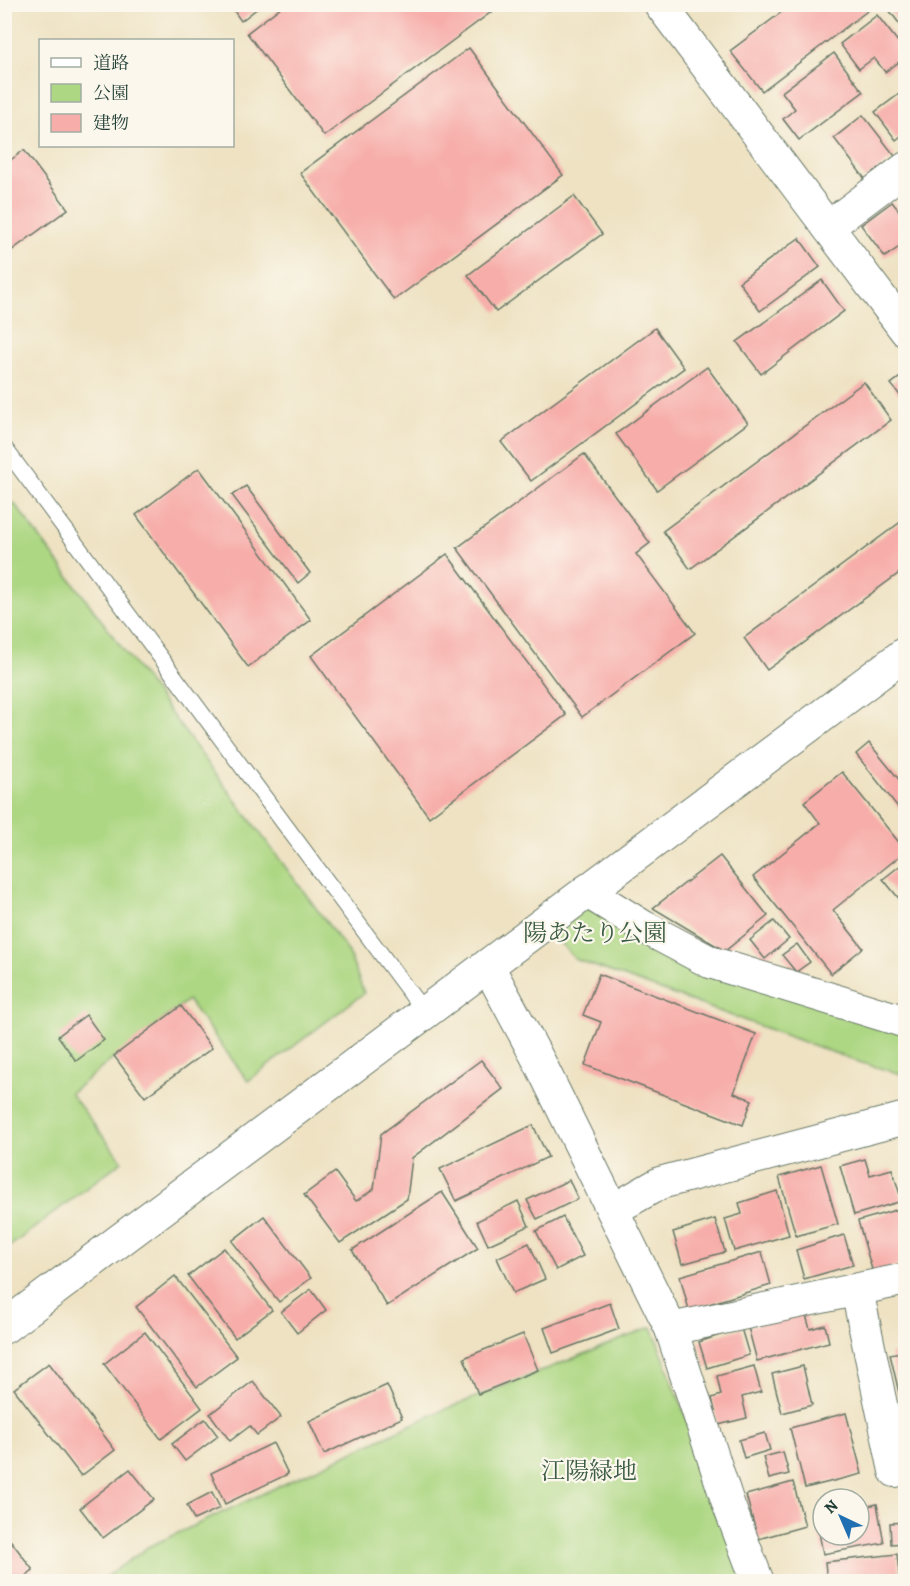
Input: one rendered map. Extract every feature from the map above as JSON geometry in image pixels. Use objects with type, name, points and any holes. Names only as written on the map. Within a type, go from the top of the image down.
[{"type":"street","points":[[660,4],[906,331]]},
{"type":"street","points":[[828,226],[906,168]]},
{"type":"street","points":[[4,1327],[906,653]]},
{"type":"street","points":[[586,891],[644,927],[710,962],[906,1022]]},
{"type":"street","points":[[488,966],[540,1063],[671,1329],[729,1506],[758,1581]]},
{"type":"street","points":[[613,1210],[660,1183],[906,1118]]},
{"type":"street","points":[[671,1329],[906,1280]]},
{"type":"street","points":[[857,1290],[895,1471]]},
{"type":"lane","points":[[4,447],[425,1013]]},
{"type":"green space","points":[[14,503],[348,951],[364,993],[248,1081],[188,1000],[70,1093],[122,1161],[5,1250],[4,510]]},
{"type":"green space","name":"陽あたり公園","points":[[586,891],[644,927],[905,1022],[905,1075],[862,1063],[575,959],[543,924]]},
{"type":"green space","name":"江陽緑地","points":[[652,1327],[748,1582],[99,1582],[148,1547],[436,1413]]},
{"type":"building","points":[[229,4],[263,4],[241,21]]},
{"type":"building","points":[[285,4],[502,4],[324,136],[247,33]]},
{"type":"building","points":[[894,4],[906,4],[906,32],[888,9]]},
{"type":"building","points":[[791,5],[875,5],[762,91],[730,51]]},
{"type":"building","points":[[877,15],[906,52],[906,57],[885,72],[874,58],[859,69],[840,44]]},
{"type":"building","points":[[469,48],[563,175],[394,300],[300,173]]},
{"type":"building","points":[[834,53],[863,92],[799,140],[783,119],[795,109],[782,92]]},
{"type":"building","points":[[906,89],[906,132],[896,140],[875,112]]},
{"type":"building","points":[[863,115],[895,156],[865,179],[834,138]]},
{"type":"building","points":[[24,150],[68,209],[4,256],[4,165]]},
{"type":"building","points":[[574,196],[602,234],[496,312],[468,275]]},
{"type":"building","points":[[892,202],[906,219],[906,242],[885,257],[861,225]]},
{"type":"building","points":[[799,238],[820,267],[760,311],[739,282]]},
{"type":"building","points":[[822,280],[844,311],[761,374],[737,342]]},
{"type":"building","points":[[655,328],[684,368],[531,481],[501,442]]},
{"type":"building","points":[[707,367],[748,423],[657,490],[616,434]]},
{"type":"building","points":[[903,375],[906,377],[906,403],[891,384]]},
{"type":"building","points":[[864,382],[891,420],[690,569],[663,531]]},
{"type":"building","points":[[584,454],[650,543],[636,554],[695,633],[582,717],[457,548]]},
{"type":"building","points":[[199,468],[311,620],[248,667],[136,515]]},
{"type":"building","points":[[246,486],[310,573],[298,583],[232,495]]},
{"type":"building","points":[[906,518],[906,568],[767,670],[744,638]]},
{"type":"building","points":[[447,554],[566,715],[429,817],[311,656]]},
{"type":"building","points":[[869,743],[906,788],[906,808],[901,811],[856,754]]},
{"type":"building","points":[[842,772],[906,851],[833,910],[863,948],[831,974],[753,877],[820,823],[804,802]]},
{"type":"building","points":[[720,856],[768,916],[725,951],[653,908]]},
{"type":"building","points":[[906,861],[906,897],[901,901],[883,879]]},
{"type":"building","points":[[774,921],[789,939],[765,959],[750,940]]},
{"type":"building","points":[[797,944],[810,962],[796,972],[782,955]]},
{"type":"building","points":[[599,974],[756,1034],[734,1093],[752,1100],[743,1125],[585,1065],[601,1022],[583,1015]]},
{"type":"building","points":[[181,1006],[212,1048],[145,1097],[114,1056]]},
{"type":"building","points":[[86,1015],[104,1040],[76,1061],[58,1036]]},
{"type":"building","points":[[481,1060],[503,1089],[412,1158],[407,1199],[340,1243],[304,1195],[335,1172],[356,1201],[374,1189],[381,1134]]},
{"type":"building","points":[[533,1125],[548,1157],[456,1201],[440,1169]]},
{"type":"building","points":[[865,1159],[870,1175],[892,1169],[902,1201],[854,1215],[840,1166]]},
{"type":"building","points":[[821,1165],[838,1224],[796,1236],[779,1177]]},
{"type":"building","points":[[569,1180],[578,1199],[537,1219],[527,1200]]},
{"type":"building","points":[[777,1191],[789,1235],[734,1251],[725,1219],[742,1214],[739,1203]]},
{"type":"building","points":[[442,1192],[478,1248],[387,1306],[352,1250]]},
{"type":"building","points":[[518,1201],[529,1226],[488,1245],[477,1221]]},
{"type":"building","points":[[906,1207],[906,1263],[873,1273],[858,1221]]},
{"type":"building","points":[[264,1216],[311,1278],[279,1302],[232,1241]]},
{"type":"building","points":[[563,1217],[583,1256],[556,1270],[536,1231]]},
{"type":"building","points":[[715,1219],[725,1252],[682,1264],[673,1232]]},
{"type":"building","points":[[844,1235],[853,1265],[804,1279],[796,1250]]},
{"type":"building","points":[[529,1243],[545,1279],[513,1293],[497,1258]]},
{"type":"building","points":[[224,1248],[272,1310],[235,1338],[188,1276]]},
{"type":"building","points":[[762,1252],[771,1285],[689,1310],[680,1276]]},
{"type":"building","points":[[175,1276],[237,1357],[197,1387],[136,1307]]},
{"type":"building","points":[[311,1289],[326,1310],[297,1333],[281,1312]]},
{"type":"building","points":[[610,1303],[619,1329],[553,1353],[544,1328]]},
{"type":"building","points":[[805,1312],[810,1329],[825,1325],[829,1342],[757,1361],[748,1327]]},
{"type":"building","points":[[741,1328],[749,1355],[707,1368],[699,1342]]},
{"type":"building","points":[[145,1332],[202,1408],[161,1439],[104,1364]]},
{"type":"building","points":[[523,1334],[538,1370],[478,1394],[464,1358]]},
{"type":"building","points":[[906,1351],[906,1405],[902,1406],[890,1354]]},
{"type":"building","points":[[49,1363],[115,1450],[81,1476],[14,1389]]},
{"type":"building","points":[[754,1366],[761,1392],[742,1397],[747,1418],[718,1425],[712,1398],[721,1395],[717,1376]]},
{"type":"building","points":[[803,1366],[812,1405],[782,1413],[772,1374]]},
{"type":"building","points":[[253,1381],[281,1417],[257,1435],[250,1426],[230,1441],[210,1414]]},
{"type":"building","points":[[387,1385],[402,1418],[324,1454],[309,1421]]},
{"type":"building","points":[[846,1413],[862,1474],[805,1488],[790,1428]]},
{"type":"building","points":[[205,1419],[218,1436],[185,1461],[172,1444]]},
{"type":"building","points":[[765,1433],[770,1450],[744,1458],[739,1440]]},
{"type":"building","points":[[273,1443],[288,1474],[225,1504],[211,1473]]},
{"type":"building","points":[[783,1452],[789,1474],[769,1479],[763,1457]]},
{"type":"building","points":[[130,1469],[154,1499],[103,1538],[80,1508]]},
{"type":"building","points":[[793,1482],[805,1526],[758,1539],[746,1495]]},
{"type":"building","points":[[212,1492],[220,1508],[194,1520],[187,1505]]},
{"type":"building","points":[[877,1504],[884,1543],[871,1545],[871,1505]]},
{"type":"building","points":[[906,1522],[906,1543],[891,1544],[890,1523]]},
{"type":"building","points":[[11,1541],[33,1570],[18,1582],[4,1582],[4,1546]]},
{"type":"building","points":[[822,1547],[862,1547],[823,1554]]},
{"type":"building","points":[[897,1554],[900,1582],[827,1582],[825,1562]]}]
